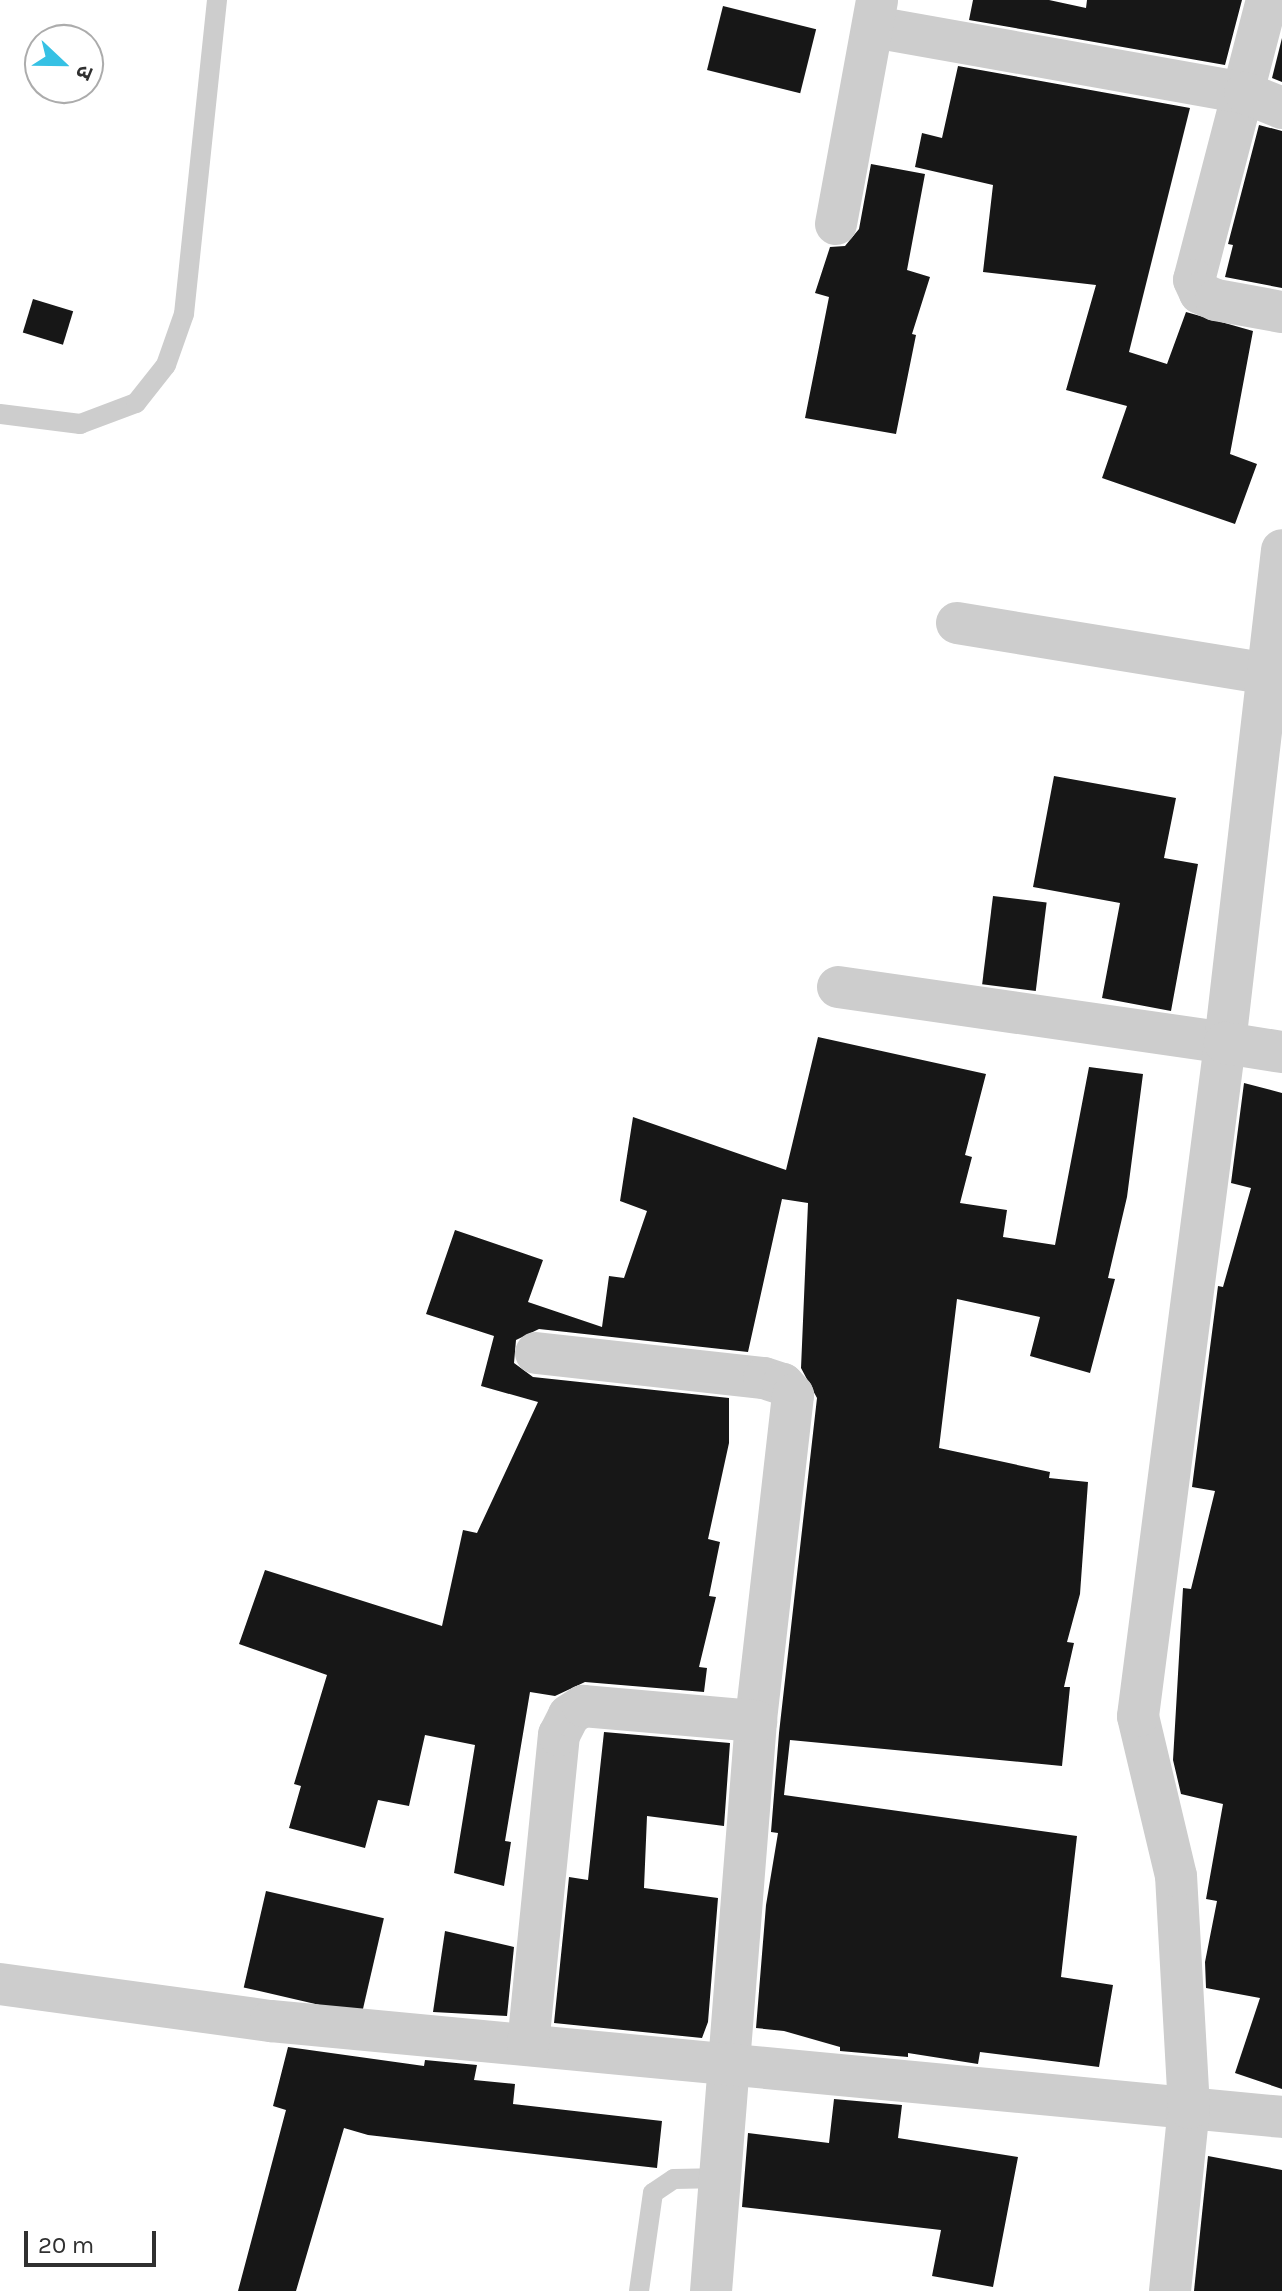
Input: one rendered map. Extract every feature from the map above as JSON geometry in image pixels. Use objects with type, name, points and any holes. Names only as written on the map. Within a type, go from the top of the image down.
[{"type":"street","points":[[1267,0],[1264,101],[1194,280],[1200,293],[1216,300],[1282,312]]},
{"type":"street","points":[[836,224],[876,13],[1264,101]]},
{"type":"street","points":[[1170,2291],[1189,2108],[1176,1876],[1138,1716],[1275,675],[1282,550]]},
{"type":"street","points":[[957,623],[1275,675]]},
{"type":"street","points":[[838,987],[1282,1052]]},
{"type":"street","points":[[536,1353],[764,1378],[783,1384],[793,1395],[756,1721],[711,2291]]},
{"type":"street","points":[[528,2045],[559,1735],[569,1715],[583,1706],[756,1721]]},
{"type":"street","points":[[0,1984],[271,2021],[1282,2117]]},
{"type":"lane","points":[[0,414],[80,424],[136,403],[166,365],[184,314],[217,0]]},
{"type":"lane","points":[[639,2291],[653,2193],[674,2179],[722,2178]]},
{"type":"building","points":[[973,0],[1049,0],[1086,8],[1087,0],[1242,0],[1225,65],[969,20]]},
{"type":"building","points":[[723,6],[816,29],[800,93],[707,70]]},
{"type":"building","points":[[1282,38],[1282,82],[1272,78]]},
{"type":"building","points":[[958,66],[1190,108],[1129,352],[1167,364],[1186,312],[1253,331],[1230,454],[1257,464],[1235,524],[1102,478],[1127,406],[1066,390],[1096,285],[983,272],[993,185],[915,167],[922,133],[942,138]]},
{"type":"building","points":[[1259,125],[1282,131],[1282,288],[1225,277],[1233,245],[1228,244]]},
{"type":"building","points":[[871,164],[925,174],[907,270],[930,277],[912,334],[916,335],[896,434],[805,418],[829,297],[815,293],[830,247],[845,246],[859,229]]},
{"type":"building","points":[[33,299],[73,311],[63,345],[23,332]]},
{"type":"building","points":[[1054,776],[1176,798],[1164,858],[1198,864],[1171,1011],[1102,998],[1120,903],[1033,887]]},
{"type":"building","points":[[993,896],[1047,903],[1036,991],[982,984]]},
{"type":"building","points":[[818,1037],[986,1074],[965,1155],[972,1157],[960,1203],[1007,1210],[1003,1237],[1055,1245],[1089,1067],[1143,1074],[1127,1197],[1108,1278],[1115,1279],[1090,1373],[1030,1356],[1040,1317],[957,1299],[939,1448],[1050,1472],[1049,1478],[1088,1482],[1080,1594],[1067,1642],[1074,1643],[1064,1687],[1070,1687],[1062,1766],[790,1740],[784,1795],[1077,1836],[1061,1977],[1113,1985],[1099,2067],[980,2052],[978,2064],[908,2053],[908,2057],[840,2051],[840,2047],[784,2031],[756,2028],[766,1905],[778,1833],[771,1832],[779,1733],[817,1398],[801,1368],[808,1203],[782,1199],[748,1352],[539,1329],[516,1340],[514,1363],[533,1377],[729,1398],[729,1443],[708,1539],[720,1542],[709,1596],[716,1597],[699,1667],[707,1668],[704,1692],[585,1682],[555,1696],[530,1692],[505,1841],[511,1842],[504,1886],[454,1873],[475,1745],[425,1735],[409,1806],[378,1800],[365,1848],[289,1828],[301,1786],[294,1784],[327,1675],[239,1644],[265,1570],[442,1626],[463,1530],[477,1533],[538,1402],[481,1386],[494,1336],[426,1314],[455,1230],[543,1260],[528,1302],[602,1327],[609,1276],[624,1278],[647,1211],[620,1201],[633,1117],[786,1170]]},
{"type":"building","points":[[1244,1083],[1282,1093],[1282,2089],[1235,2073],[1260,1998],[1206,1988],[1205,1962],[1217,1901],[1206,1899],[1223,1804],[1181,1794],[1173,1760],[1183,1588],[1191,1589],[1215,1491],[1192,1487],[1218,1286],[1223,1287],[1251,1188],[1231,1183]]},
{"type":"building","points":[[604,1732],[730,1743],[724,1826],[647,1816],[644,1888],[718,1898],[708,2022],[702,2038],[554,2023],[569,1877],[588,1880]]},
{"type":"building","points":[[266,1891],[384,1918],[362,2015],[244,1987]]},
{"type":"building","points":[[445,1931],[514,1947],[507,2016],[433,2012]]},
{"type":"building","points":[[288,2047],[424,2066],[425,2060],[477,2065],[474,2080],[515,2084],[513,2104],[662,2121],[657,2168],[368,2135],[344,2128],[296,2291],[238,2291],[286,2110],[273,2106]]},
{"type":"building","points":[[834,2099],[902,2105],[898,2138],[1018,2157],[993,2287],[932,2276],[941,2230],[742,2207],[748,2133],[829,2143]]},
{"type":"building","points":[[1208,2156],[1282,2170],[1282,2291],[1194,2291]]}]
